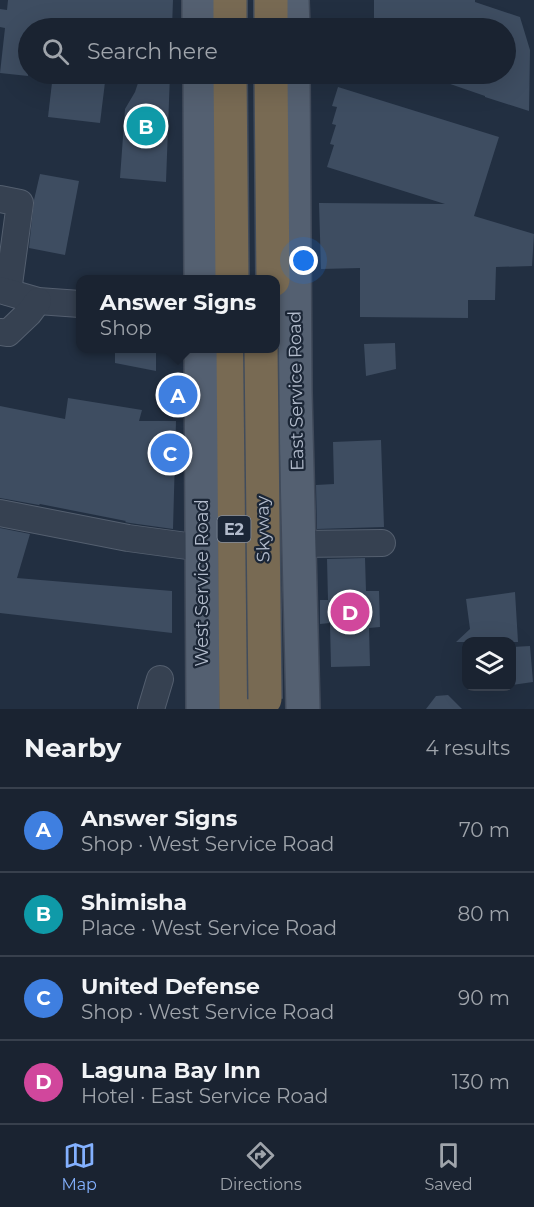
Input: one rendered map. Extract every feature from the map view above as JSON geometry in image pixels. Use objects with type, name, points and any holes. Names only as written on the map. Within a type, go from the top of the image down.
[{"type":"highway","points":[[230,0],[230,18]]},
{"type":"highway","points":[[240,0],[240,18]]},
{"type":"highway","points":[[258,0],[259,18]]},
{"type":"highway","points":[[271,0],[271,18]]},
{"type":"highway","points":[[230,84],[232,275]]},
{"type":"highway","points":[[240,84],[241,275]]},
{"type":"highway","points":[[259,84],[260,275]]},
{"type":"highway","points":[[271,84],[273,275]]},
{"type":"highway","name":"E2","points":[[233,353],[235,602],[255,706]]},
{"type":"highway","name":"Skyway","points":[[241,353],[255,706]]},
{"type":"highway","name":"Skyway","points":[[255,706],[261,353]]},
{"type":"highway","name":"E2","points":[[255,706],[274,601],[273,353]]},
{"type":"main road","points":[[199,0],[200,18]]},
{"type":"main road","points":[[292,0],[292,18]]},
{"type":"main road","points":[[200,84],[201,275]]},
{"type":"main road","name":"East Service Road","points":[[293,84],[295,392],[303,709]]},
{"type":"main road","name":"West Service Road","points":[[201,353],[203,709]]},
{"type":"street","points":[[0,199],[20,203],[4,291],[38,301],[76,304]]},
{"type":"street","points":[[0,332],[8,333],[38,301]]},
{"type":"street","points":[[0,513],[128,538],[202,548]]},
{"type":"street","points":[[299,544],[382,543]]},
{"type":"street","points":[[235,602],[274,601]]},
{"type":"street","points":[[151,709],[160,679]]},
{"type":"building","points":[[8,0],[173,0],[172,18],[18,18],[18,75],[0,73],[5,28],[0,27],[0,9],[7,10]]},
{"type":"building","points":[[374,0],[475,0],[475,2],[520,17],[530,50],[529,111],[450,84],[516,84],[516,18],[374,18]]},
{"type":"building","points":[[52,84],[105,84],[100,123],[48,117]]},
{"type":"building","points":[[138,84],[170,84],[166,182],[120,178],[125,109]]},
{"type":"building","points":[[338,87],[499,137],[474,216],[534,234],[532,266],[496,267],[495,300],[468,300],[468,318],[360,317],[360,268],[321,269],[319,203],[445,204],[327,167],[334,145],[330,144],[336,125],[332,124],[337,107],[332,106]]},
{"type":"building","points":[[40,174],[79,181],[65,255],[29,248],[34,200]]},
{"type":"building","points":[[395,343],[396,369],[366,376],[364,344]]},
{"type":"building","points":[[115,353],[156,353],[156,371],[115,363]]},
{"type":"building","points":[[68,398],[142,410],[139,421],[176,421],[173,529],[0,498],[0,406],[65,419]]},
{"type":"building","points":[[381,440],[384,527],[317,529],[316,485],[334,484],[333,442]]},
{"type":"building","points":[[0,528],[30,534],[17,578],[172,591],[172,633],[0,613]]},
{"type":"building","points":[[365,558],[366,591],[379,591],[380,627],[369,628],[370,666],[331,667],[330,623],[320,624],[320,600],[328,600],[327,559]]},
{"type":"building","points":[[515,592],[518,642],[516,642],[516,637],[462,637],[462,642],[456,642],[470,629],[466,599]]},
{"type":"building","points":[[530,646],[533,682],[516,684],[516,647]]},
{"type":"building","points":[[448,695],[462,709],[426,709],[436,696]]},
{"type":"place","name":"Shimisha","points":[[146,126]]},
{"type":"place","name":"Answer Signs","points":[[178,395]]},
{"type":"place","name":"United Defense","points":[[170,453]]},
{"type":"place","name":"Laguna Bay Inn","points":[[350,612]]}]
